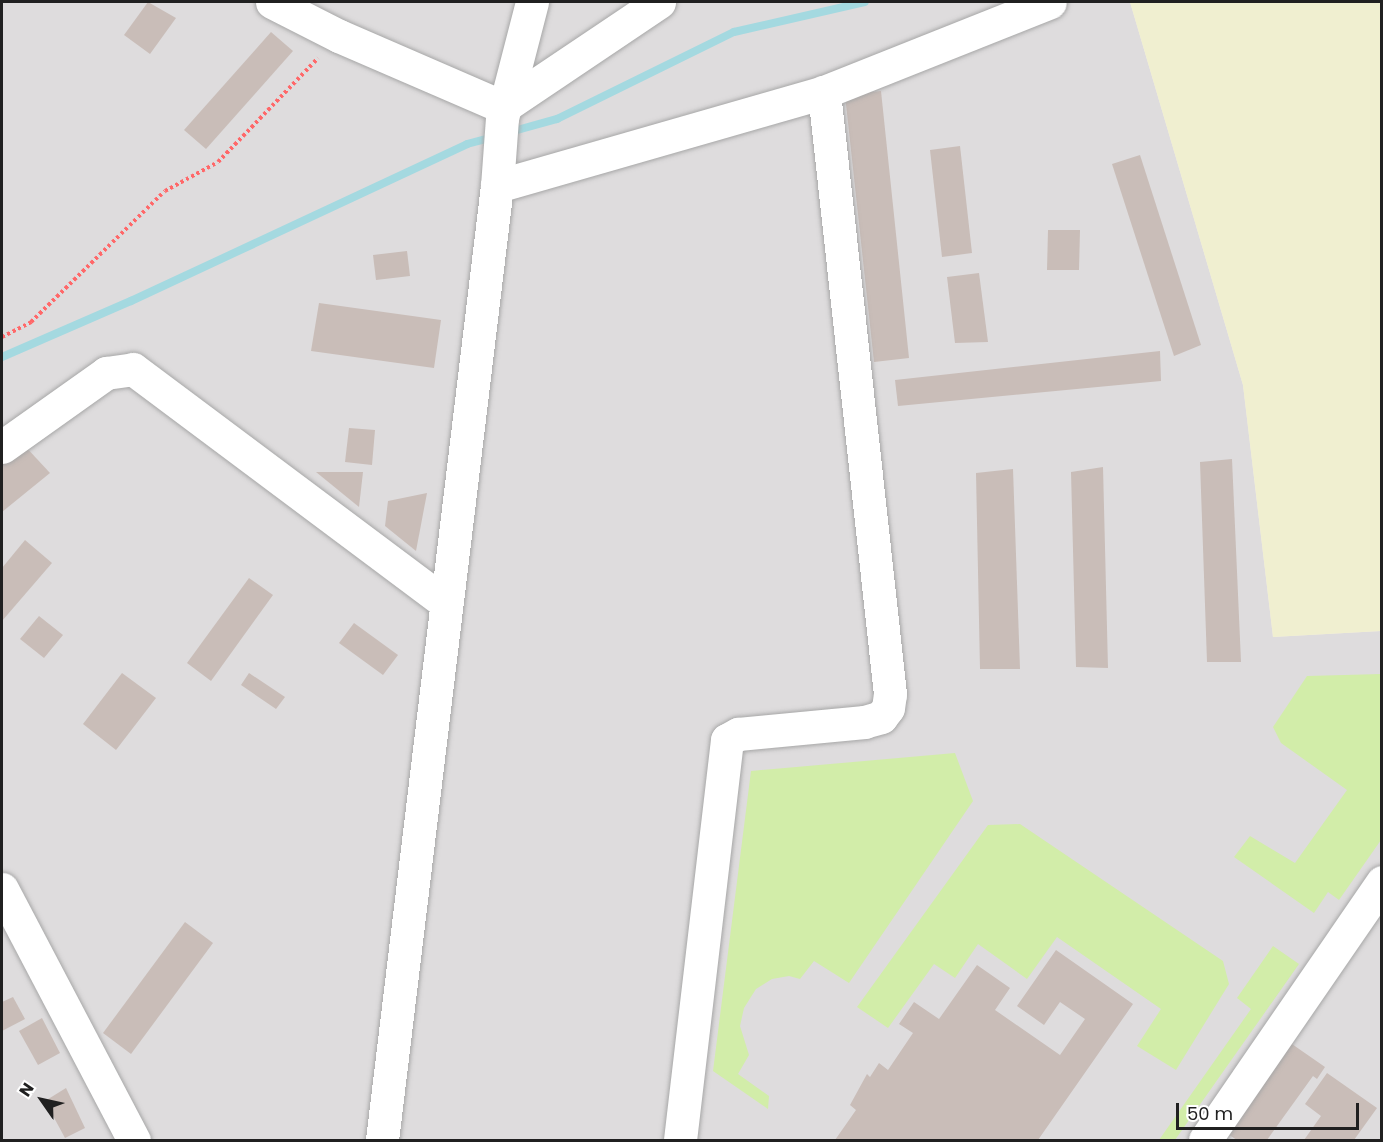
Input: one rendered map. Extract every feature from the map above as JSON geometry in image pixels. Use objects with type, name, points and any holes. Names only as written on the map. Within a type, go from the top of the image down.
[{"type":"street","points":[[272,2],[502,113]]},
{"type":"street","points":[[502,113],[659,2]]},
{"type":"street","points":[[498,175],[824,92],[1050,2]]},
{"type":"street","points":[[382,1140],[498,175],[502,113],[523,10]]},
{"type":"street","points":[[680,1140],[727,740],[738,734],[864,722],[881,717],[889,701],[824,92]]},
{"type":"street","points":[[2,447],[106,373],[133,369],[445,602]]},
{"type":"street","points":[[1213,1137],[1382,882]]},
{"type":"street","points":[[2,889],[134,1140]]},
{"type":"path","points":[[2,337],[31,322],[165,191],[218,162],[339,36]]},
{"type":"shaded area","points":[[2,2],[1130,2],[1243,385],[1273,637],[1381,631],[1381,1140],[2,1140]]},
{"type":"green space","points":[[1130,2],[1381,2],[1381,631],[1273,637],[1243,385]]},
{"type":"green space","points":[[1381,674],[1381,840],[1339,900],[1328,892],[1314,913],[1234,857],[1250,836],[1295,863],[1347,790],[1281,743],[1273,727],[1307,676]]},
{"type":"green space","points":[[955,753],[973,801],[849,983],[814,961],[800,979],[789,976],[772,979],[756,989],[744,1008],[740,1026],[749,1055],[738,1074],[769,1096],[768,1109],[713,1071],[751,771]]},
{"type":"green space","points":[[1020,824],[1223,961],[1229,984],[1176,1070],[1137,1046],[1161,1009],[1057,937],[1027,979],[978,944],[955,978],[934,964],[888,1028],[857,1007],[988,825]]},
{"type":"green space","points":[[1273,946],[1299,964],[1175,1140],[1159,1140],[1251,1009],[1237,998]]},
{"type":"building","points":[[148,2],[176,18],[150,54],[124,35]]},
{"type":"building","points":[[271,32],[293,51],[206,149],[184,130]]},
{"type":"building","points":[[881,91],[909,358],[874,362],[845,95]]},
{"type":"building","points":[[960,146],[972,253],[942,257],[930,150]]},
{"type":"building","points":[[1140,155],[1201,345],[1174,356],[1112,164]]},
{"type":"building","points":[[1048,230],[1080,230],[1079,270],[1047,270]]},
{"type":"building","points":[[407,251],[410,276],[376,280],[373,255]]},
{"type":"building","points":[[979,273],[988,342],[955,343],[947,277]]},
{"type":"building","points":[[319,303],[441,320],[434,368],[311,351]]},
{"type":"building","points":[[1160,351],[1161,381],[898,406],[895,380]]},
{"type":"building","points":[[349,428],[375,430],[372,465],[345,462]]},
{"type":"building","points":[[24,445],[50,473],[2,512],[2,464]]},
{"type":"building","points":[[1232,459],[1241,662],[1207,662],[1200,462]]},
{"type":"building","points":[[1103,467],[1108,668],[1076,667],[1071,472]]},
{"type":"building","points":[[1013,469],[1020,669],[980,669],[976,473]]},
{"type":"building","points":[[316,472],[363,472],[359,507]]},
{"type":"building","points":[[427,493],[416,551],[385,526],[388,501]]},
{"type":"building","points":[[25,540],[52,563],[2,621],[2,568]]},
{"type":"building","points":[[249,578],[273,595],[211,681],[187,663]]},
{"type":"building","points":[[39,616],[63,635],[44,658],[20,639]]},
{"type":"building","points":[[354,623],[398,655],[383,675],[339,643]]},
{"type":"building","points":[[122,673],[156,698],[116,750],[83,724]]},
{"type":"building","points":[[249,673],[285,697],[276,709],[241,685]]},
{"type":"building","points":[[185,922],[213,943],[131,1054],[103,1033]]},
{"type":"building","points":[[1056,950],[1133,1004],[1038,1140],[835,1140],[856,1110],[850,1105],[867,1074],[870,1077],[879,1063],[888,1070],[913,1033],[899,1024],[914,1002],[939,1019],[977,965],[1010,988],[995,1010],[1060,1055],[1085,1019],[1060,1002],[1044,1025],[1017,1006]]},
{"type":"building","points":[[13,997],[25,1019],[2,1031],[2,1002]]},
{"type":"building","points":[[42,1018],[60,1053],[38,1065],[19,1031]]},
{"type":"building","points":[[1289,1042],[1325,1067],[1317,1079],[1313,1076],[1267,1140],[1237,1140],[1226,1133]]},
{"type":"building","points":[[1327,1073],[1377,1108],[1354,1140],[1304,1140],[1321,1116],[1305,1104]]},
{"type":"building","points":[[66,1088],[85,1128],[65,1138],[45,1101]]},
{"type":"waterway","points":[[510,132],[557,119],[734,32],[865,2]]},
{"type":"waterway","points":[[2,357],[131,301],[467,144],[493,137]]}]
